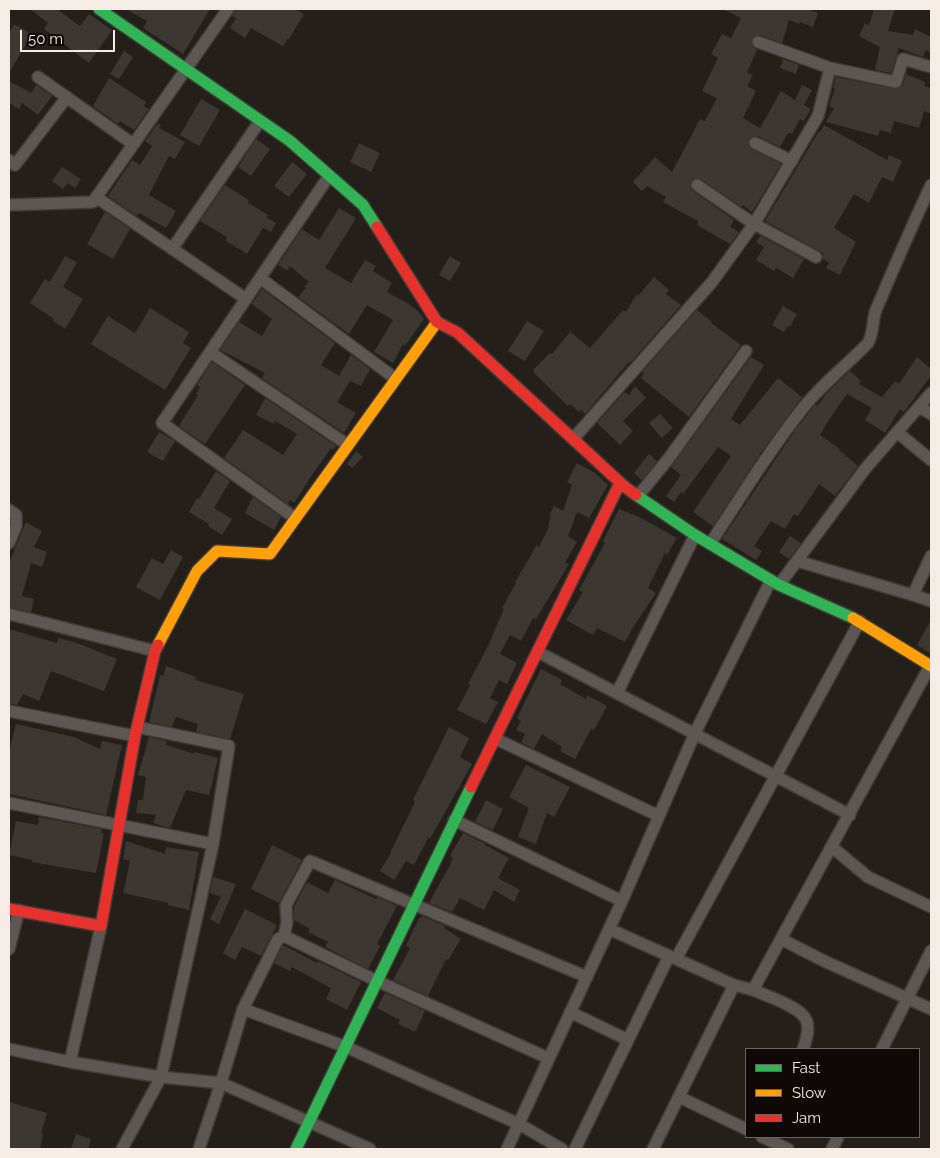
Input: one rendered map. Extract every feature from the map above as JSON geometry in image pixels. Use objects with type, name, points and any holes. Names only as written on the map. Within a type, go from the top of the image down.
[{"type":"street","points":[[99,9],[290,141],[363,205],[437,322],[458,333],[620,483],[695,535],[775,583],[860,622],[931,666],[753,990]]},
{"type":"street","points":[[9,205],[92,202],[228,9]]},
{"type":"street","points":[[758,42],[830,68],[896,82],[902,59],[931,67]]},
{"type":"street","points":[[573,439],[712,282],[754,224],[818,116],[830,68]]},
{"type":"street","points":[[38,77],[133,144]]},
{"type":"street","points":[[9,160],[15,165],[67,97]]},
{"type":"street","points":[[172,249],[260,121]]},
{"type":"street","points":[[755,143],[792,161]]},
{"type":"street","points":[[295,518],[162,423],[329,176]]},
{"type":"street","points":[[697,185],[754,224],[816,257]]},
{"type":"street","points":[[710,544],[804,406],[836,372],[868,343],[871,338],[873,317],[931,185]]},
{"type":"street","points":[[96,197],[246,299]]},
{"type":"street","points":[[260,278],[396,379]]},
{"type":"street","points":[[70,1062],[101,926],[136,731],[155,651],[197,571],[217,551],[270,554],[437,322]]},
{"type":"street","points":[[638,496],[669,458],[746,351]]},
{"type":"street","points":[[210,352],[348,445]]},
{"type":"street","points":[[507,1149],[622,901],[695,733],[775,583],[797,561],[865,469],[931,393]]},
{"type":"street","points":[[919,406],[931,414]]},
{"type":"street","points":[[897,432],[931,460]]},
{"type":"street","points":[[296,1149],[454,820],[496,739],[620,483]]},
{"type":"street","points":[[9,510],[16,515],[16,526],[9,543]]},
{"type":"street","points":[[616,693],[695,535]]},
{"type":"street","points":[[913,595],[931,556]]},
{"type":"street","points":[[797,561],[931,601]]},
{"type":"street","points":[[9,614],[155,651]]},
{"type":"street","points":[[575,1149],[628,1040],[777,776],[860,622]]},
{"type":"street","points":[[538,652],[850,814]]},
{"type":"street","points":[[9,711],[229,746],[214,844],[161,1077],[122,1149]]},
{"type":"street","points":[[496,739],[659,816]]},
{"type":"street","points":[[9,803],[214,844]]},
{"type":"street","points":[[454,820],[622,901]]},
{"type":"street","points":[[832,847],[868,877],[931,907]]},
{"type":"street","points":[[284,936],[287,922],[286,905],[310,861],[587,977]]},
{"type":"street","points":[[9,949],[14,909],[101,926]]},
{"type":"street","points":[[609,929],[734,985],[753,990],[797,1010],[806,1018],[808,1028],[803,1048]]},
{"type":"street","points":[[284,936],[377,981],[548,1058]]},
{"type":"street","points":[[199,1149],[244,1009],[274,944],[284,936]]},
{"type":"street","points":[[781,939],[824,961],[931,1009]]},
{"type":"street","points":[[882,1048],[931,950]]},
{"type":"street","points":[[653,1149],[734,985]]},
{"type":"street","points":[[244,1009],[346,1047],[519,1124],[562,1149]]},
{"type":"street","points":[[570,1012],[628,1040]]},
{"type":"street","points":[[9,1049],[70,1062],[161,1077],[221,1083],[370,1149]]},
{"type":"street","points":[[679,1097],[745,1129]]},
{"type":"street","points":[[766,1138],[788,1149]]},
{"type":"building","points":[[30,9],[57,9],[80,26],[89,14],[112,30],[89,63],[44,29],[48,23]]},
{"type":"building","points":[[126,9],[210,9],[183,54],[143,28],[147,21]]},
{"type":"building","points":[[236,9],[294,9],[304,14],[283,46],[251,28],[245,38],[230,28],[236,18],[232,16]]},
{"type":"building","points":[[722,9],[808,9],[818,13],[813,27],[789,20],[782,43],[760,35],[754,36],[751,40],[752,46],[757,50],[747,72],[753,75],[747,86],[756,91],[743,118],[760,128],[781,91],[795,100],[802,85],[812,90],[804,105],[811,109],[804,121],[800,119],[792,134],[788,133],[780,147],[758,136],[749,139],[748,144],[751,149],[781,164],[752,212],[701,179],[694,178],[691,181],[690,188],[693,191],[734,220],[730,227],[739,232],[730,244],[697,225],[698,221],[663,202],[666,197],[647,186],[642,191],[633,182],[655,157],[672,172],[700,119],[705,121],[717,98],[702,91],[718,58],[711,54],[722,34],[731,38],[741,18]]},
{"type":"building","points":[[874,9],[895,9],[888,31],[913,35],[915,29],[931,37],[931,53],[926,50],[923,57],[899,48],[891,73],[875,70],[880,47],[859,36],[865,23],[869,25]]},
{"type":"building","points":[[14,24],[32,34],[9,73],[9,33]]},
{"type":"building","points":[[124,51],[133,57],[119,79],[110,74]]},
{"type":"building","points":[[783,59],[799,65],[796,74],[780,68]]},
{"type":"building","points":[[906,74],[925,82],[924,86],[931,88],[931,114],[924,111],[919,128],[894,121],[891,133],[880,130],[878,136],[826,122],[834,108],[829,106],[835,89],[833,88],[836,77],[898,89],[903,85]]},
{"type":"building","points":[[109,78],[146,102],[144,106],[149,109],[134,130],[120,121],[118,124],[93,106]]},
{"type":"building","points":[[9,81],[31,93],[36,85],[52,96],[38,115],[22,103],[19,109],[9,103]]},
{"type":"building","points":[[201,99],[220,110],[199,146],[180,135]]},
{"type":"building","points":[[158,123],[161,125],[159,128],[185,142],[175,159],[169,156],[149,195],[176,211],[166,228],[139,213],[137,216],[108,196],[132,160],[140,165],[152,146],[145,141]]},
{"type":"building","points":[[824,125],[887,160],[889,155],[902,161],[893,182],[882,177],[869,203],[854,194],[834,228],[856,242],[840,275],[826,268],[829,263],[823,259],[823,253],[765,221]]},
{"type":"building","points":[[256,139],[270,149],[251,176],[238,167]]},
{"type":"building","points":[[359,143],[380,153],[371,172],[350,162]]},
{"type":"building","points":[[292,162],[307,174],[289,197],[274,186]]},
{"type":"building","points":[[62,167],[81,179],[75,188],[68,183],[63,189],[52,181]]},
{"type":"building","points":[[225,185],[249,200],[248,203],[268,215],[266,217],[276,223],[271,232],[263,228],[247,254],[225,240],[227,237],[200,221]]},
{"type":"building","points":[[339,208],[356,218],[325,268],[351,283],[365,260],[376,266],[373,271],[392,283],[387,292],[409,304],[424,319],[405,346],[403,344],[393,363],[374,352],[393,320],[367,305],[349,334],[298,297],[309,282],[290,266],[287,270],[278,265],[302,229],[319,240]]},
{"type":"building","points":[[105,212],[130,229],[113,259],[87,244]]},
{"type":"building","points":[[760,236],[804,259],[793,278],[776,268],[774,271],[756,260],[764,247],[756,242]]},
{"type":"building","points":[[65,256],[77,262],[63,287],[83,299],[65,329],[30,303],[45,279],[50,282]]},
{"type":"building","points":[[450,256],[461,263],[450,281],[439,275]]},
{"type":"building","points":[[654,277],[669,290],[666,294],[681,305],[585,414],[581,410],[579,412],[570,404],[568,406],[534,373],[534,369],[550,353],[552,354],[570,332],[590,348],[623,310],[626,312],[636,295],[638,296]]},
{"type":"building","points":[[262,289],[335,343],[321,365],[339,376],[351,355],[370,369],[361,386],[350,381],[337,402],[356,413],[344,433],[262,378],[265,373],[220,350],[239,322],[262,336],[272,319],[252,304]]},
{"type":"building","points":[[783,306],[797,314],[790,327],[788,326],[784,332],[772,325]]},
{"type":"building","points":[[150,308],[189,332],[183,343],[191,348],[165,390],[91,344],[108,316],[135,333]]},
{"type":"building","points":[[697,310],[741,345],[689,417],[641,378],[644,373],[642,372]]},
{"type":"building","points":[[527,321],[544,331],[525,361],[508,351]]},
{"type":"building","points":[[751,357],[764,365],[731,419],[740,425],[778,378],[802,397],[760,454],[713,526],[693,512],[731,456],[718,447],[683,494],[681,492],[674,502],[666,496],[681,475],[671,467]]},
{"type":"building","points":[[917,357],[931,369],[931,376],[904,412],[900,409],[885,433],[865,420],[872,408],[847,394],[830,418],[820,435],[840,449],[858,466],[835,496],[819,484],[798,516],[794,514],[785,529],[771,521],[754,546],[762,551],[756,560],[722,539],[796,429],[815,405],[817,406],[840,380],[850,371],[861,381],[859,384],[882,397],[895,381],[899,384]]},
{"type":"building","points":[[212,362],[245,385],[205,444],[179,426],[198,395],[196,394],[200,387],[197,385]]},
{"type":"building","points":[[635,386],[646,398],[623,421],[633,431],[620,445],[597,423],[625,392],[629,395]]},
{"type":"building","points":[[265,398],[336,446],[333,450],[331,448],[294,503],[290,500],[288,504],[224,458],[243,430],[283,455],[297,434],[275,421],[274,424],[256,415]]},
{"type":"building","points":[[660,414],[673,428],[662,438],[649,423]]},
{"type":"building","points":[[159,432],[175,441],[163,461],[147,452]]},
{"type":"building","points":[[356,451],[363,457],[352,468],[347,464]]},
{"type":"building","points":[[649,454],[657,461],[642,480],[634,473]]},
{"type":"building","points":[[577,463],[595,473],[608,485],[589,518],[577,512],[568,536],[577,542],[565,562],[569,564],[536,619],[533,618],[521,641],[510,635],[500,654],[517,663],[507,684],[499,680],[490,698],[498,702],[486,724],[457,710],[488,646],[504,609],[502,608],[515,582],[537,545],[539,547],[549,527],[551,516],[549,515],[554,506],[563,511],[572,485],[567,482]]},
{"type":"building","points":[[216,471],[230,481],[214,508],[232,519],[222,535],[208,526],[209,524],[189,512]]},
{"type":"building","points":[[253,497],[281,517],[274,530],[245,513]]},
{"type":"building","points":[[619,509],[639,517],[677,538],[667,555],[665,553],[648,588],[656,593],[625,642],[597,628],[593,635],[566,620],[583,592],[579,590],[605,543],[603,541]]},
{"type":"building","points":[[26,522],[42,531],[34,547],[47,552],[42,567],[31,563],[22,596],[34,599],[31,612],[9,607],[9,563]]},
{"type":"building","points":[[790,536],[801,543],[789,559],[779,552]]},
{"type":"building","points":[[171,550],[183,557],[160,600],[136,587],[152,558],[163,564]]},
{"type":"building","points":[[931,620],[931,654],[917,645]]},
{"type":"building","points":[[9,629],[57,643],[58,638],[77,643],[117,659],[104,691],[51,671],[39,701],[23,694],[17,705],[9,704]]},
{"type":"building","points":[[166,666],[196,677],[195,680],[244,694],[230,739],[196,732],[198,724],[176,717],[172,727],[149,722],[160,675],[163,676]]},
{"type":"building","points":[[541,669],[562,680],[560,684],[586,699],[587,695],[607,706],[594,730],[591,729],[575,759],[560,751],[562,747],[542,734],[534,749],[521,742],[525,734],[516,730],[521,721],[517,718]]},
{"type":"building","points":[[16,724],[74,737],[100,749],[102,741],[122,745],[106,815],[9,794],[9,752]]},
{"type":"building","points":[[449,727],[469,738],[460,757],[472,764],[414,865],[406,861],[394,880],[380,871],[391,853],[415,802],[413,800]]},
{"type":"building","points":[[149,737],[167,741],[166,745],[194,754],[195,752],[218,758],[209,795],[186,790],[170,828],[153,823],[156,815],[136,813],[138,800],[143,800],[146,777],[138,775]]},
{"type":"building","points":[[526,765],[570,787],[554,817],[547,813],[536,844],[518,837],[529,808],[509,797]]},
{"type":"building","points":[[486,800],[503,809],[493,830],[475,822]]},
{"type":"building","points":[[39,817],[102,829],[101,833],[104,834],[96,873],[32,862],[32,860],[9,855],[16,821],[38,825]]},
{"type":"building","points":[[463,833],[509,858],[498,878],[520,890],[514,902],[494,890],[484,910],[460,898],[452,912],[429,903],[450,865],[453,858],[450,856]]},
{"type":"building","points":[[126,841],[165,854],[166,847],[199,852],[189,910],[168,905],[168,903],[123,893],[130,861],[123,859]]},
{"type":"building","points":[[272,845],[302,860],[279,903],[251,889]]},
{"type":"building","points":[[213,877],[236,884],[219,924],[210,919],[221,897],[210,893]]},
{"type":"building","points":[[335,880],[376,899],[377,897],[397,906],[377,944],[380,946],[368,969],[325,947],[328,942],[308,932],[310,929],[294,920],[294,907],[307,882],[328,893]]},
{"type":"building","points":[[245,909],[277,925],[261,956],[242,947],[235,960],[223,953]]},
{"type":"building","points":[[422,916],[445,926],[444,928],[461,939],[448,960],[446,959],[428,996],[393,980],[410,948],[406,946],[419,918]]},
{"type":"building","points":[[283,945],[317,963],[318,961],[361,982],[347,1010],[326,999],[331,988],[292,967],[290,971],[274,963]]},
{"type":"building","points":[[385,993],[425,1011],[415,1032],[398,1024],[400,1020],[377,1008]]},
{"type":"building","points":[[9,1102],[47,1113],[41,1133],[43,1134],[40,1149],[9,1149]]},
{"type":"building","points":[[76,1134],[91,1139],[88,1149],[71,1149]]},
{"type":"traffic: fast","points":[[99,9],[290,141],[363,205],[377,227]]},
{"type":"traffic: fast","points":[[636,495],[695,535],[779,585],[853,618]]},
{"type":"traffic: fast","points":[[296,1149],[471,787]]},
{"type":"traffic: slow","points":[[158,645],[197,571],[217,551],[270,554],[437,322]]},
{"type":"traffic: slow","points":[[853,618],[931,666]]},
{"type":"traffic: jam","points":[[377,227],[437,322],[458,333],[636,495]]},
{"type":"traffic: jam","points":[[471,787],[620,483]]},
{"type":"traffic: jam","points":[[9,909],[101,926],[135,736],[158,645]]}]
